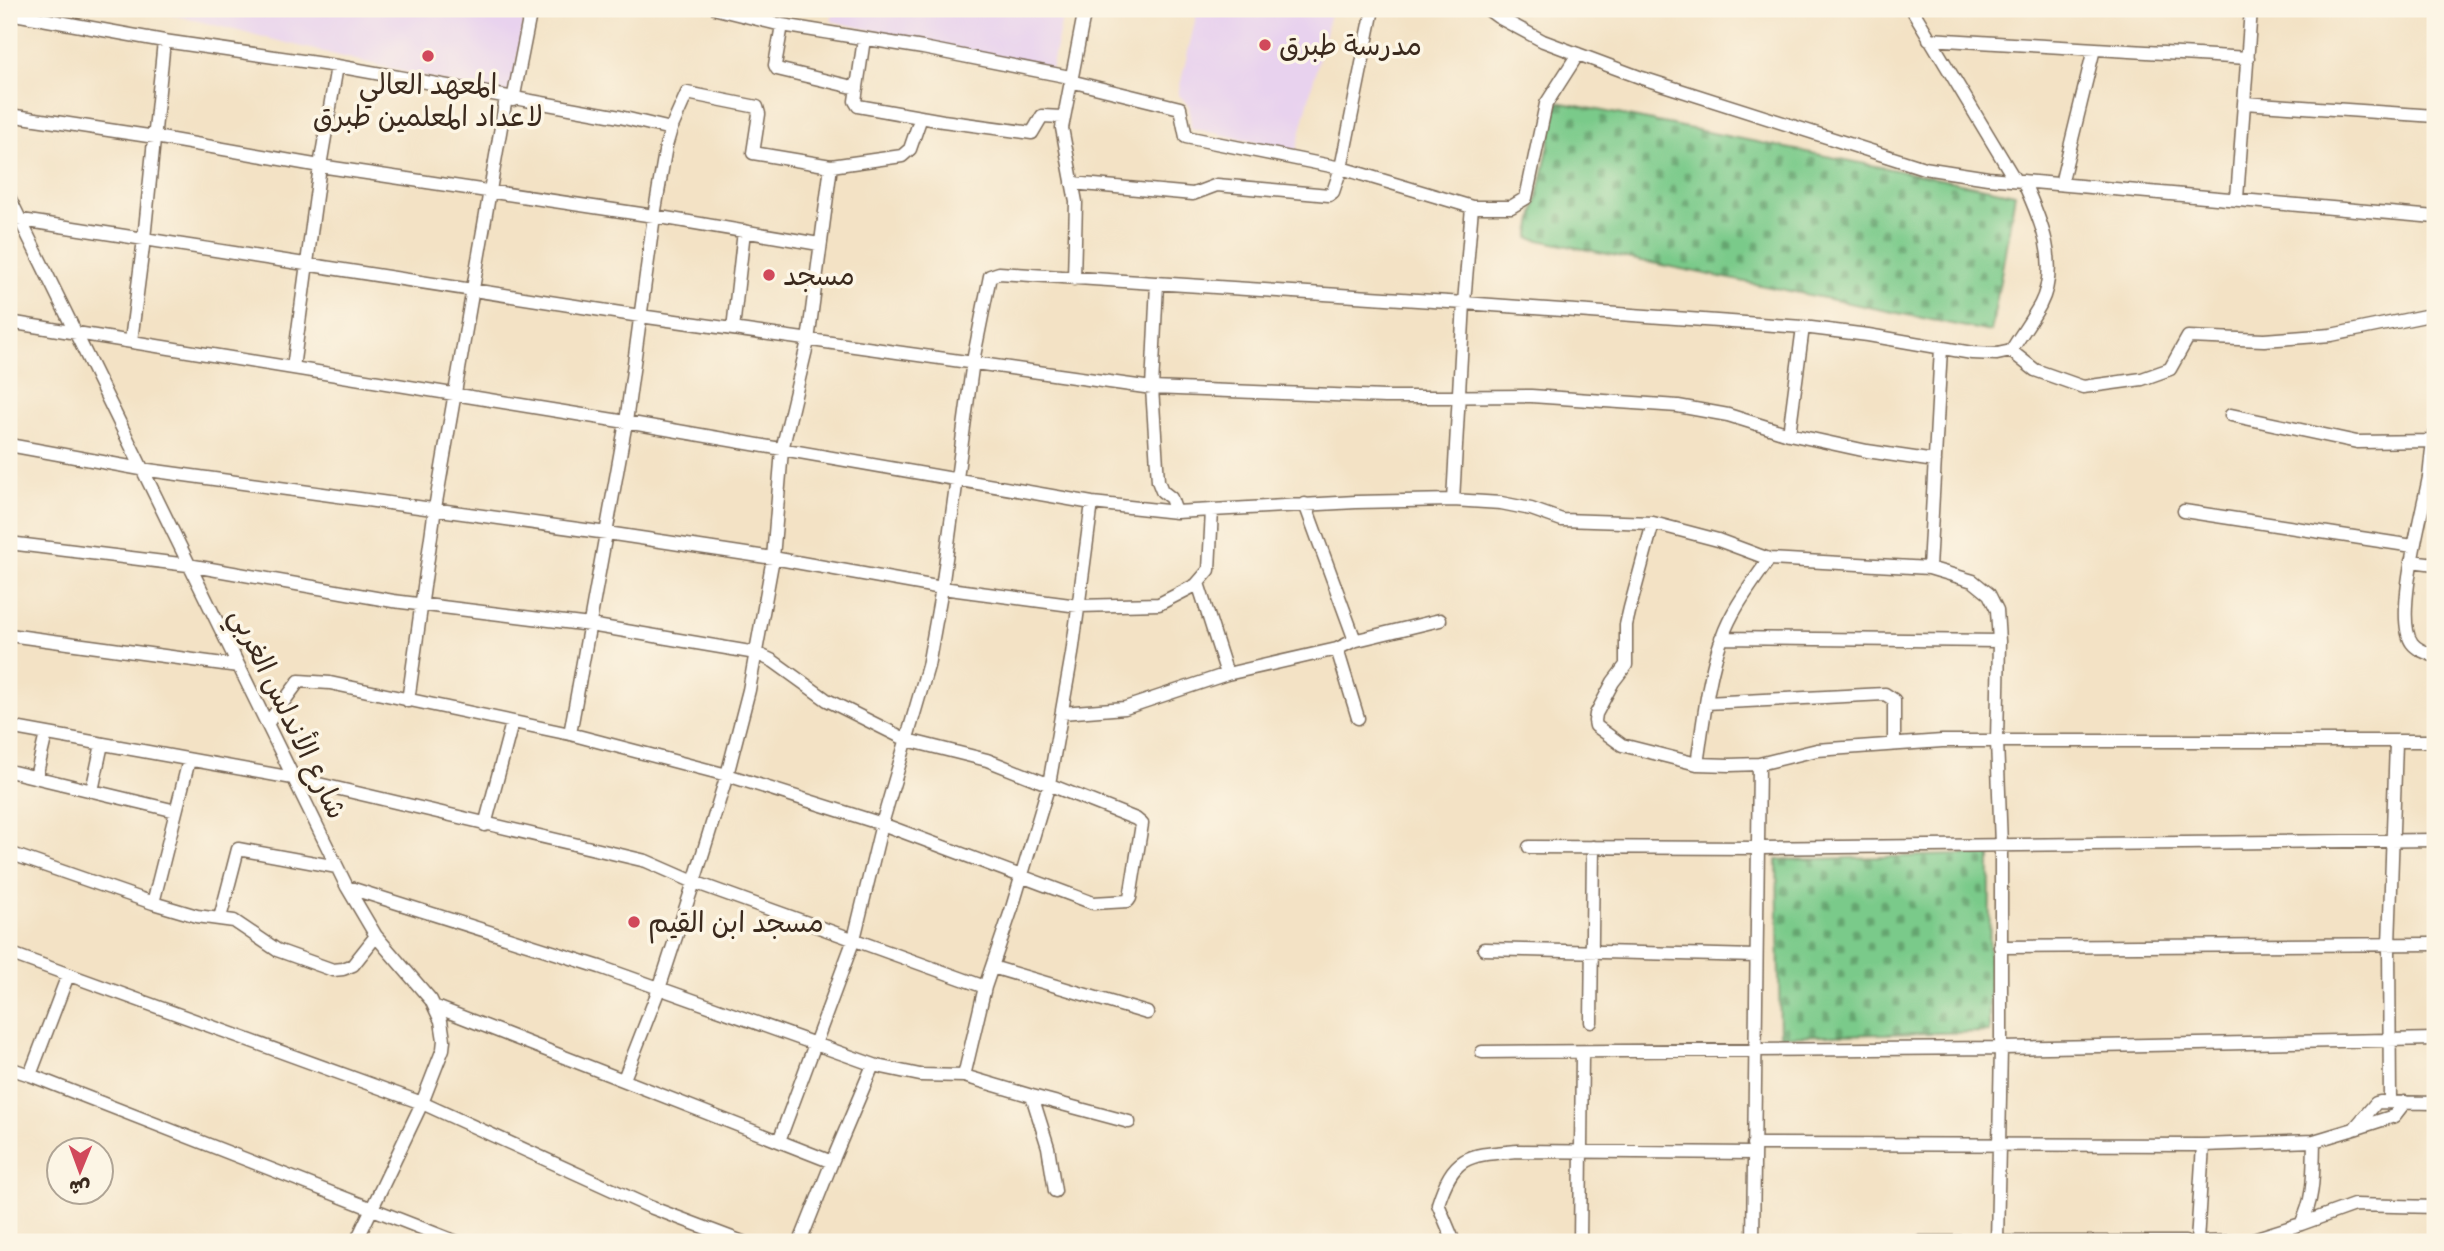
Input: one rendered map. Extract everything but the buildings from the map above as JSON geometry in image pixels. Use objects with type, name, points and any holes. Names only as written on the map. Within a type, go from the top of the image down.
[{"type":"street","points":[[408,701],[454,395],[491,192],[531,9]]},
{"type":"street","points":[[717,9],[782,25],[923,48],[1070,79],[1180,108],[1186,137],[1341,168],[1472,207],[1511,207],[1526,198],[1546,104],[1578,54]]},
{"type":"street","points":[[1074,279],[1076,202],[1062,130],[1062,117],[1085,9]]},
{"type":"street","points":[[1072,183],[1193,194],[1217,185],[1329,195],[1334,192],[1341,168],[1373,9]]},
{"type":"street","points":[[1487,9],[1543,41],[1578,54],[1768,120],[1924,168],[2019,181],[2435,217]]},
{"type":"street","points":[[779,1141],[854,939],[882,824],[928,666],[958,480],[973,362],[990,276],[999,273],[1803,327],[1972,353],[1997,354],[2011,351],[2041,303],[2048,276],[2047,246],[2019,181],[1912,9]]},
{"type":"street","points":[[2237,198],[2251,9]]},
{"type":"street","points":[[9,13],[164,41],[337,66],[620,117],[671,129]]},
{"type":"street","points":[[782,25],[775,65],[777,69],[857,88]]},
{"type":"street","points":[[864,39],[855,101],[858,106],[1032,133],[1042,116],[1062,117]]},
{"type":"street","points":[[1930,39],[2248,58]]},
{"type":"street","points":[[131,341],[164,41]]},
{"type":"street","points":[[2061,184],[2094,49]]},
{"type":"street","points":[[293,369],[320,166],[337,66]]},
{"type":"street","points":[[570,734],[626,422],[654,216],[671,129],[687,93],[757,107],[759,114],[752,150],[754,153],[831,166],[902,156],[910,149],[921,117]]},
{"type":"street","points":[[2244,103],[2435,116]]},
{"type":"street","points":[[9,115],[819,244]]},
{"type":"street","points":[[624,1079],[659,989],[694,882],[727,775],[749,690],[773,558],[786,424],[808,341],[831,166]]},
{"type":"street","name":"شارع الأندلس الغربي","points":[[9,197],[14,219],[74,331],[347,887],[376,936],[434,1006],[444,1032],[443,1049],[422,1103],[356,1242]]},
{"type":"street","points":[[1453,500],[1472,207]]},
{"type":"street","points":[[14,219],[808,341],[1153,388],[1458,398],[1531,396],[1678,406],[1728,415],[1789,434],[1867,451],[1935,461]]},
{"type":"street","points":[[733,329],[744,231]]},
{"type":"street","points":[[1157,283],[1153,388],[1158,481],[1162,491],[1171,498],[1176,512]]},
{"type":"street","points":[[2011,351],[2035,370],[2083,387],[2142,379],[2170,369],[2188,337],[2264,340],[2332,335],[2435,314]]},
{"type":"street","points":[[9,322],[626,422],[1093,503],[1176,512],[1305,504],[1453,500],[1501,503],[1531,509],[1562,520],[1653,523],[1718,540],[1769,559],[1929,568],[1973,581],[1989,594],[1997,610],[1999,641],[1997,741],[2001,845],[2001,1048],[1997,1242]]},
{"type":"street","points":[[1789,434],[1803,327]]},
{"type":"street","points":[[1929,568],[1941,348]]},
{"type":"street","points":[[2231,415],[2357,442],[2434,438],[2429,477],[2413,546],[2406,629],[2412,643],[2420,650],[2435,656]]},
{"type":"street","points":[[9,445],[141,469],[607,533],[773,558],[942,588],[1078,606],[1159,604],[1198,583],[1209,570],[1212,510]]},
{"type":"street","points":[[964,1076],[985,987],[1049,784],[1093,503]]},
{"type":"street","points":[[1305,504],[1353,641]]},
{"type":"street","points":[[2184,511],[2413,546]]},
{"type":"street","points":[[1653,523],[1626,625],[1626,665],[1613,682],[1595,721],[1596,726],[1622,745],[1697,764],[1759,764],[1817,750],[1894,744],[1997,741],[2435,741]]},
{"type":"street","points":[[9,543],[188,565],[422,604],[590,625],[756,653],[773,661],[827,701],[907,740],[987,760],[1142,822],[1130,898],[1128,901],[1093,903],[882,824],[727,775],[570,734],[305,680],[295,684],[267,724]]},
{"type":"street","points":[[1697,764],[1706,703],[1721,638],[1737,607],[1769,559]]},
{"type":"street","points":[[2411,561],[2435,564]]},
{"type":"street","points":[[1198,583],[1227,674]]},
{"type":"street","points":[[1062,713],[1125,708],[1227,674],[1337,649],[1353,641],[1440,620]]},
{"type":"street","points":[[9,635],[238,666]]},
{"type":"street","points":[[1721,638],[1999,641]]},
{"type":"street","points":[[1337,649],[1358,718]]},
{"type":"street","points":[[1706,703],[1885,694],[1894,700],[1894,744]]},
{"type":"street","points":[[485,825],[512,723]]},
{"type":"street","points":[[9,727],[293,778],[646,861],[694,882],[985,987]]},
{"type":"street","points":[[36,777],[46,734]]},
{"type":"street","points":[[2390,1102],[2389,945],[2396,743]]},
{"type":"street","points":[[92,791],[102,744]]},
{"type":"street","points":[[153,903],[189,760]]},
{"type":"street","points":[[1753,1242],[1759,764]]},
{"type":"street","points":[[9,771],[176,811]]},
{"type":"street","points":[[1529,847],[1759,848],[2435,840]]},
{"type":"street","points":[[1591,1022],[1594,847]]},
{"type":"street","points":[[220,918],[238,849],[337,867]]},
{"type":"street","points":[[9,853],[153,903],[197,916],[234,921],[276,950],[333,970],[353,965],[376,936]]},
{"type":"street","points":[[347,887],[546,949],[873,1065],[920,1075],[964,1076],[1129,1122]]},
{"type":"street","points":[[2000,947],[2435,944]]},
{"type":"street","points":[[1484,949],[1756,956]]},
{"type":"street","points":[[9,954],[422,1103],[711,1237],[743,1242]]},
{"type":"street","points":[[992,967],[1147,1013]]},
{"type":"street","points":[[30,1075],[68,975]]},
{"type":"street","points":[[434,1006],[832,1162]]},
{"type":"street","points":[[1482,1052],[2001,1048],[2435,1039]]},
{"type":"street","points":[[1580,1242],[1582,1053]]},
{"type":"street","points":[[800,1242],[873,1065]]},
{"type":"street","points":[[9,1068],[457,1242]]},
{"type":"street","points":[[1032,1096],[1048,1147],[1055,1191]]},
{"type":"street","points":[[1454,1242],[1438,1204],[1453,1170],[1464,1158],[1487,1153],[1998,1144],[2203,1145],[2314,1141],[2394,1116],[2405,1102]]},
{"type":"street","points":[[2354,1129],[2376,1103],[2435,1102]]},
{"type":"street","points":[[2301,1224],[2310,1207],[2314,1141]]},
{"type":"street","points":[[2197,1242],[2203,1145]]},
{"type":"street","points":[[2203,1242],[2247,1241],[2354,1205],[2435,1207]]},
{"type":"street","points":[[2258,1238],[2273,1242]]},
{"type":"street","points":[[1920,1242],[2185,1242]]},
{"type":"shaded area","name":"المعهد العالي لاعداد المعلمين طبرق","points":[[166,9],[526,9],[510,98],[165,13]]},
{"type":"shaded area","points":[[834,9],[1064,9],[1051,70],[831,21]]},
{"type":"shaded area","points":[[1198,9],[1331,9],[1296,151],[1191,128],[1189,106],[1178,94]]},
{"type":"green space","points":[[1558,102],[2015,194],[1991,332],[1529,238]]},
{"type":"green space","points":[[1990,854],[1989,1032],[1780,1036],[1777,860]]},
{"type":"place","name":"مدرسة طبرق","points":[[1265,45]]},
{"type":"place","name":"المعهد العالي لاعداد المعلمين طبرق","points":[[428,56]]},
{"type":"place","name":"مسجد","points":[[769,275]]},
{"type":"place","name":"مسجد ابن القيم","points":[[634,922]]}]
